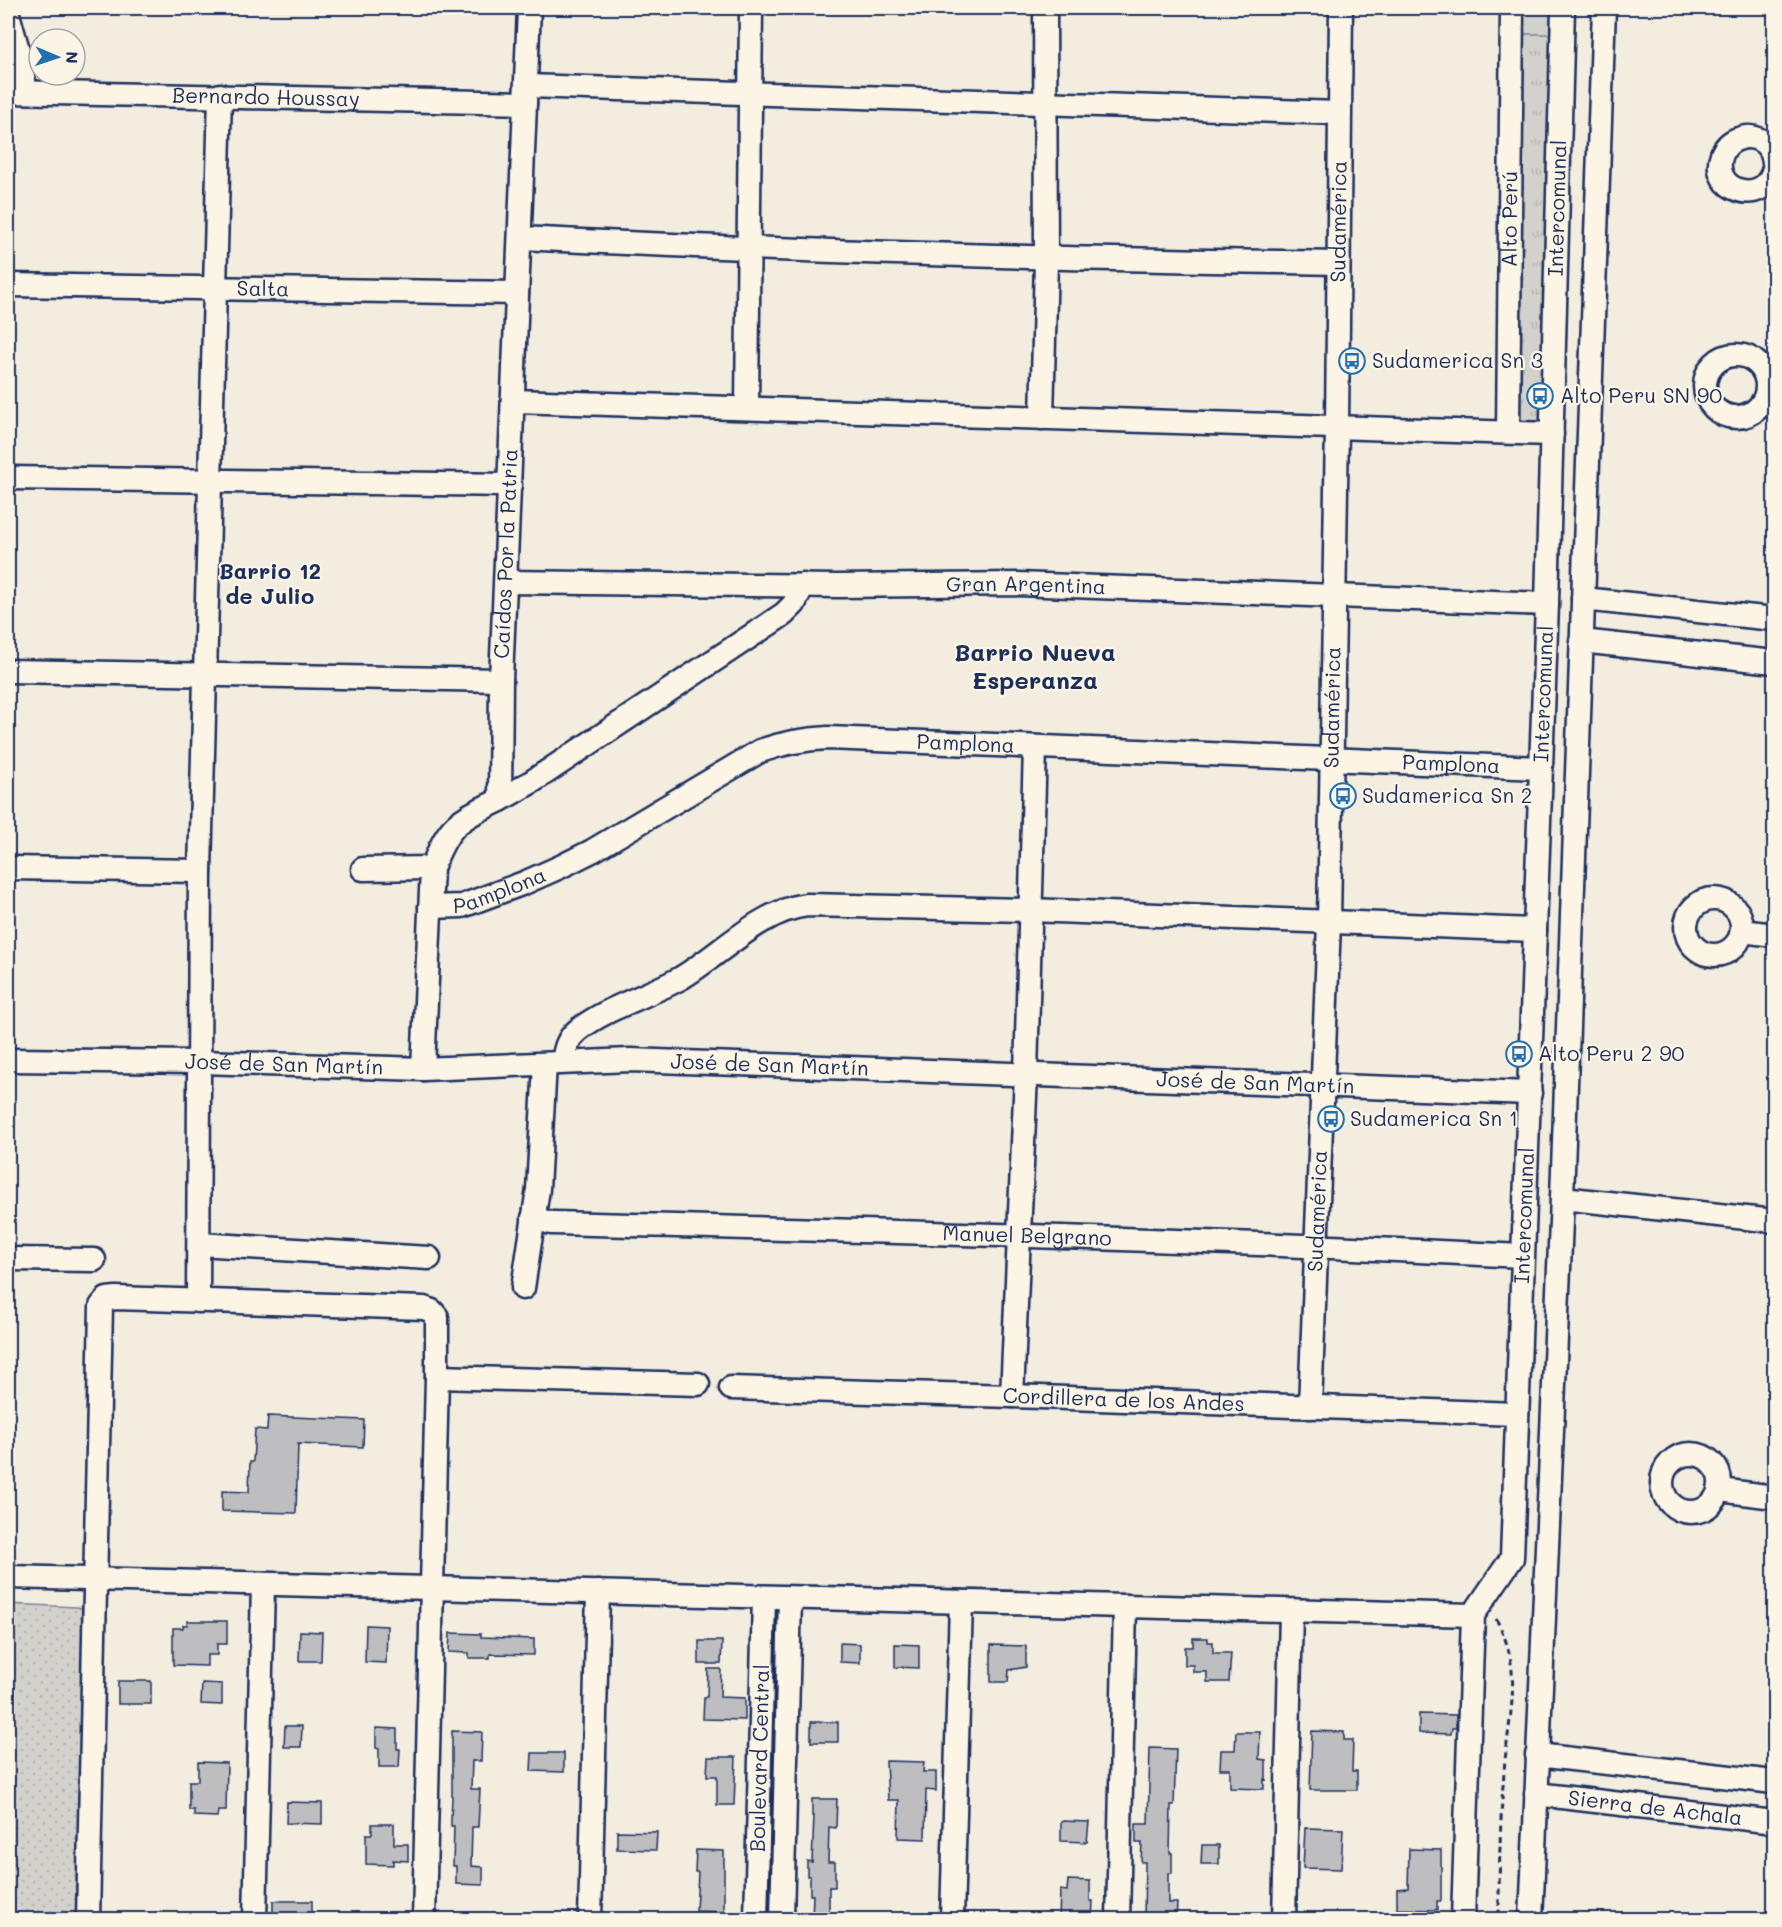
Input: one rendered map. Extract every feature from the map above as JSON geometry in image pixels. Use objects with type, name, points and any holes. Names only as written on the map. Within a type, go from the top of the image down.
[{"type":"street","name":"Caídos Por la Patria","points":[[500,800],[501,680],[529,8]]},
{"type":"street","points":[[747,407],[751,8]]},
{"type":"street","points":[[1042,418],[1046,259],[1045,8]]},
{"type":"street","name":"Sudamérica","points":[[1310,1407],[1329,923],[1333,595],[1338,427],[1341,8]]},
{"type":"street","name":"Alto Perú","points":[[1508,432],[1512,8]]},
{"type":"street","name":"Intercomunal","points":[[1479,1607],[1512,1558],[1547,604],[1563,8]]},
{"type":"street","points":[[1531,1920],[1562,1198],[1604,8]]},
{"type":"street","points":[[8,14],[18,50],[17,92]]},
{"type":"street","name":"Bernardo Houssay","points":[[17,92],[220,95],[749,95],[1340,113]]},
{"type":"street","points":[[198,1301],[200,871],[220,95]]},
{"type":"street","points":[[1774,163],[1770,149],[1764,142],[1746,137],[1729,144],[1723,151],[1720,168],[1722,177],[1728,184],[1744,192],[1761,189],[1768,183],[1774,168]]},
{"type":"street","points":[[521,238],[748,250],[1046,259],[1338,263]]},
{"type":"street","name":"Salta","points":[[8,285],[517,293]]},
{"type":"street","points":[[514,401],[1552,434]]},
{"type":"street","points":[[8,478],[510,485]]},
{"type":"street","name":"Gran Argentina","points":[[506,582],[803,585],[1018,584],[1547,604]]},
{"type":"street","points":[[423,1069],[432,868],[442,842],[453,827],[468,815],[533,781],[784,614],[794,604],[803,585]]},
{"type":"street","points":[[1583,599],[1774,619]]},
{"type":"street","points":[[1581,641],[1774,662]]},
{"type":"street","points":[[8,671],[501,680]]},
{"type":"street","name":"Pamplona","points":[[430,907],[462,906],[560,867],[602,845],[760,751],[803,739],[828,738],[1541,768]]},
{"type":"street","points":[[1012,1396],[1026,1074],[1035,747]]},
{"type":"street","points":[[8,868],[200,871]]},
{"type":"street","points":[[363,868],[432,868]]},
{"type":"street","points":[[523,1288],[554,1063],[566,1044],[576,1031],[592,1021],[680,978],[773,914],[793,906],[807,904],[1030,910],[1535,930]]},
{"type":"street","points":[[1742,931],[1774,935]]},
{"type":"street","name":"José de San Martín","points":[[8,1060],[200,1062],[423,1069],[642,1060],[1530,1093]]},
{"type":"street","points":[[1562,1198],[1774,1221]]},
{"type":"street","name":"Manuel Belgrano","points":[[533,1218],[550,1222],[1316,1245],[1522,1256]]},
{"type":"street","points":[[199,1244],[429,1258]]},
{"type":"street","points":[[8,1259],[94,1260]]},
{"type":"street","points":[[88,1920],[101,1306],[107,1299],[116,1298],[424,1308],[432,1311],[437,1317],[424,1920]]},
{"type":"street","points":[[437,1377],[698,1384]]},
{"type":"street","name":"Cordillera de los Andes","points":[[730,1388],[1517,1414]]},
{"type":"street","points":[[1720,1490],[1774,1497]]},
{"type":"street","points":[[8,1577],[1291,1611],[1479,1607],[1463,1920]]},
{"type":"street","points":[[255,1920],[263,1584]]},
{"type":"street","points":[[590,1920],[598,1592]]},
{"type":"street","name":"Boulevard Central","points":[[756,1920],[764,1597]]},
{"type":"street","name":"Boulevard Central","points":[[782,1920],[789,1598]]},
{"type":"street","points":[[952,1920],[961,1602]]},
{"type":"street","points":[[1118,1920],[1125,1606]]},
{"type":"street","points":[[1284,1920],[1291,1611]]},
{"type":"street","name":"Sierra de Achala","points":[[1537,1755],[1774,1782]]},
{"type":"street","name":"Sierra de Achala","points":[[1536,1794],[1774,1822]]},
{"type":"path","points":[[1479,1607],[1504,1634],[1513,1664],[1513,1703],[1504,1770],[1500,1839],[1499,1920]]},
{"type":"green space","points":[[1516,8],[1557,8],[1545,422],[1515,422]]},
{"type":"green space","points":[[1521,8],[1553,8],[1553,34],[1521,34]]},
{"type":"green space","points":[[8,1604],[77,1607],[83,1609],[87,1614],[82,1919],[8,1920]]},
{"type":"green space","points":[[779,1637],[773,1919],[766,1920],[773,1639]]},
{"type":"building","points":[[268,1416],[364,1420],[363,1447],[298,1444],[296,1513],[222,1511],[222,1491],[249,1492],[250,1462],[253,1462],[255,1429],[267,1430]]},
{"type":"building","points":[[187,1621],[227,1621],[227,1644],[217,1644],[217,1655],[207,1655],[207,1666],[173,1665],[173,1628],[183,1628],[183,1625],[187,1625]]},
{"type":"building","points":[[366,1625],[387,1626],[386,1663],[365,1662]]},
{"type":"building","points":[[300,1631],[322,1632],[321,1661],[299,1661]]},
{"type":"building","points":[[450,1633],[534,1639],[534,1655],[490,1654],[490,1658],[469,1658],[469,1653],[449,1652]]},
{"type":"building","points":[[1193,1638],[1208,1638],[1208,1642],[1213,1642],[1213,1653],[1231,1653],[1229,1682],[1207,1682],[1207,1672],[1193,1672],[1193,1665],[1185,1665],[1185,1647],[1193,1647]]},
{"type":"building","points":[[699,1641],[722,1641],[721,1664],[699,1664]]},
{"type":"building","points":[[840,1643],[860,1644],[860,1663],[840,1662]]},
{"type":"building","points":[[895,1644],[919,1645],[919,1668],[895,1667]]},
{"type":"building","points":[[991,1645],[1026,1646],[1026,1667],[1009,1670],[1008,1682],[991,1682]]},
{"type":"building","points":[[708,1669],[721,1669],[720,1697],[745,1698],[745,1720],[703,1719]]},
{"type":"building","points":[[118,1681],[151,1681],[151,1704],[118,1704]]},
{"type":"building","points":[[202,1683],[222,1684],[222,1705],[201,1704]]},
{"type":"building","points":[[1419,1714],[1456,1715],[1456,1728],[1452,1728],[1451,1734],[1419,1733]]},
{"type":"building","points":[[811,1722],[838,1722],[838,1742],[811,1742]]},
{"type":"building","points":[[285,1726],[302,1726],[301,1747],[284,1747]]},
{"type":"building","points":[[376,1728],[397,1729],[397,1749],[400,1749],[399,1767],[379,1767]]},
{"type":"building","points":[[452,1731],[482,1732],[481,1761],[472,1761],[471,1789],[480,1789],[478,1827],[472,1827],[471,1866],[483,1867],[483,1885],[456,1884],[456,1866],[453,1866],[454,1826],[451,1826]]},
{"type":"building","points":[[1312,1731],[1344,1732],[1344,1740],[1353,1740],[1352,1771],[1357,1771],[1357,1790],[1310,1790]]},
{"type":"building","points":[[1236,1732],[1260,1732],[1259,1759],[1266,1760],[1264,1789],[1230,1788],[1230,1769],[1220,1769],[1221,1750],[1235,1750]]},
{"type":"building","points":[[1150,1748],[1176,1749],[1174,1805],[1171,1805],[1172,1873],[1168,1873],[1168,1903],[1177,1903],[1176,1920],[1144,1920],[1145,1862],[1141,1862],[1142,1843],[1136,1843],[1136,1824],[1148,1824]]},
{"type":"building","points":[[532,1753],[564,1753],[564,1772],[531,1771]]},
{"type":"building","points":[[708,1757],[736,1757],[734,1805],[717,1805],[717,1776],[707,1776]]},
{"type":"building","points":[[886,1761],[924,1762],[923,1772],[936,1772],[936,1791],[926,1790],[925,1839],[898,1838],[899,1800],[888,1800]]},
{"type":"building","points":[[198,1762],[227,1763],[226,1811],[218,1811],[217,1817],[194,1816],[194,1810],[189,1810],[189,1781],[198,1781]]},
{"type":"building","points":[[812,1799],[837,1799],[836,1828],[829,1827],[828,1862],[835,1862],[835,1887],[829,1887],[829,1920],[812,1920],[813,1895],[810,1895],[807,1861],[812,1862],[814,1816],[812,1816]]},
{"type":"building","points":[[287,1802],[322,1803],[322,1824],[286,1823]]},
{"type":"building","points":[[1061,1821],[1089,1822],[1087,1842],[1061,1841]]},
{"type":"building","points":[[372,1824],[394,1824],[394,1844],[408,1844],[408,1861],[393,1860],[393,1865],[366,1864],[366,1834],[372,1834]]},
{"type":"building","points":[[1305,1828],[1343,1829],[1341,1869],[1303,1868]]},
{"type":"building","points":[[617,1831],[657,1832],[656,1850],[617,1849]]},
{"type":"building","points":[[1202,1845],[1219,1845],[1219,1864],[1201,1864]]},
{"type":"building","points":[[1409,1849],[1441,1850],[1441,1901],[1437,1901],[1437,1910],[1397,1909],[1397,1889],[1408,1888]]},
{"type":"building","points":[[696,1850],[724,1851],[724,1912],[696,1911],[698,1872],[695,1872]]},
{"type":"building","points":[[1068,1880],[1090,1881],[1090,1901],[1093,1901],[1092,1920],[1059,1920],[1060,1890],[1067,1891]]},
{"type":"building","points":[[273,1901],[312,1901],[312,1920],[273,1920]]},
{"type":"place","name":"Sudamerica Sn 3","points":[[1352,361]]},
{"type":"place","name":"Alto Peru SN 90","points":[[1540,396]]},
{"type":"place","name":"Sudamerica Sn 2","points":[[1343,796]]},
{"type":"place","name":"Alto Peru 2 90","points":[[1519,1054]]},
{"type":"place","name":"Sudamerica Sn 1","points":[[1331,1119]]},
{"type":"district","name":"Barrio 12 de Julio","points":[[270,584]]},
{"type":"district","name":"Barrio Nueva Esperanza","points":[[1035,667]]}]
